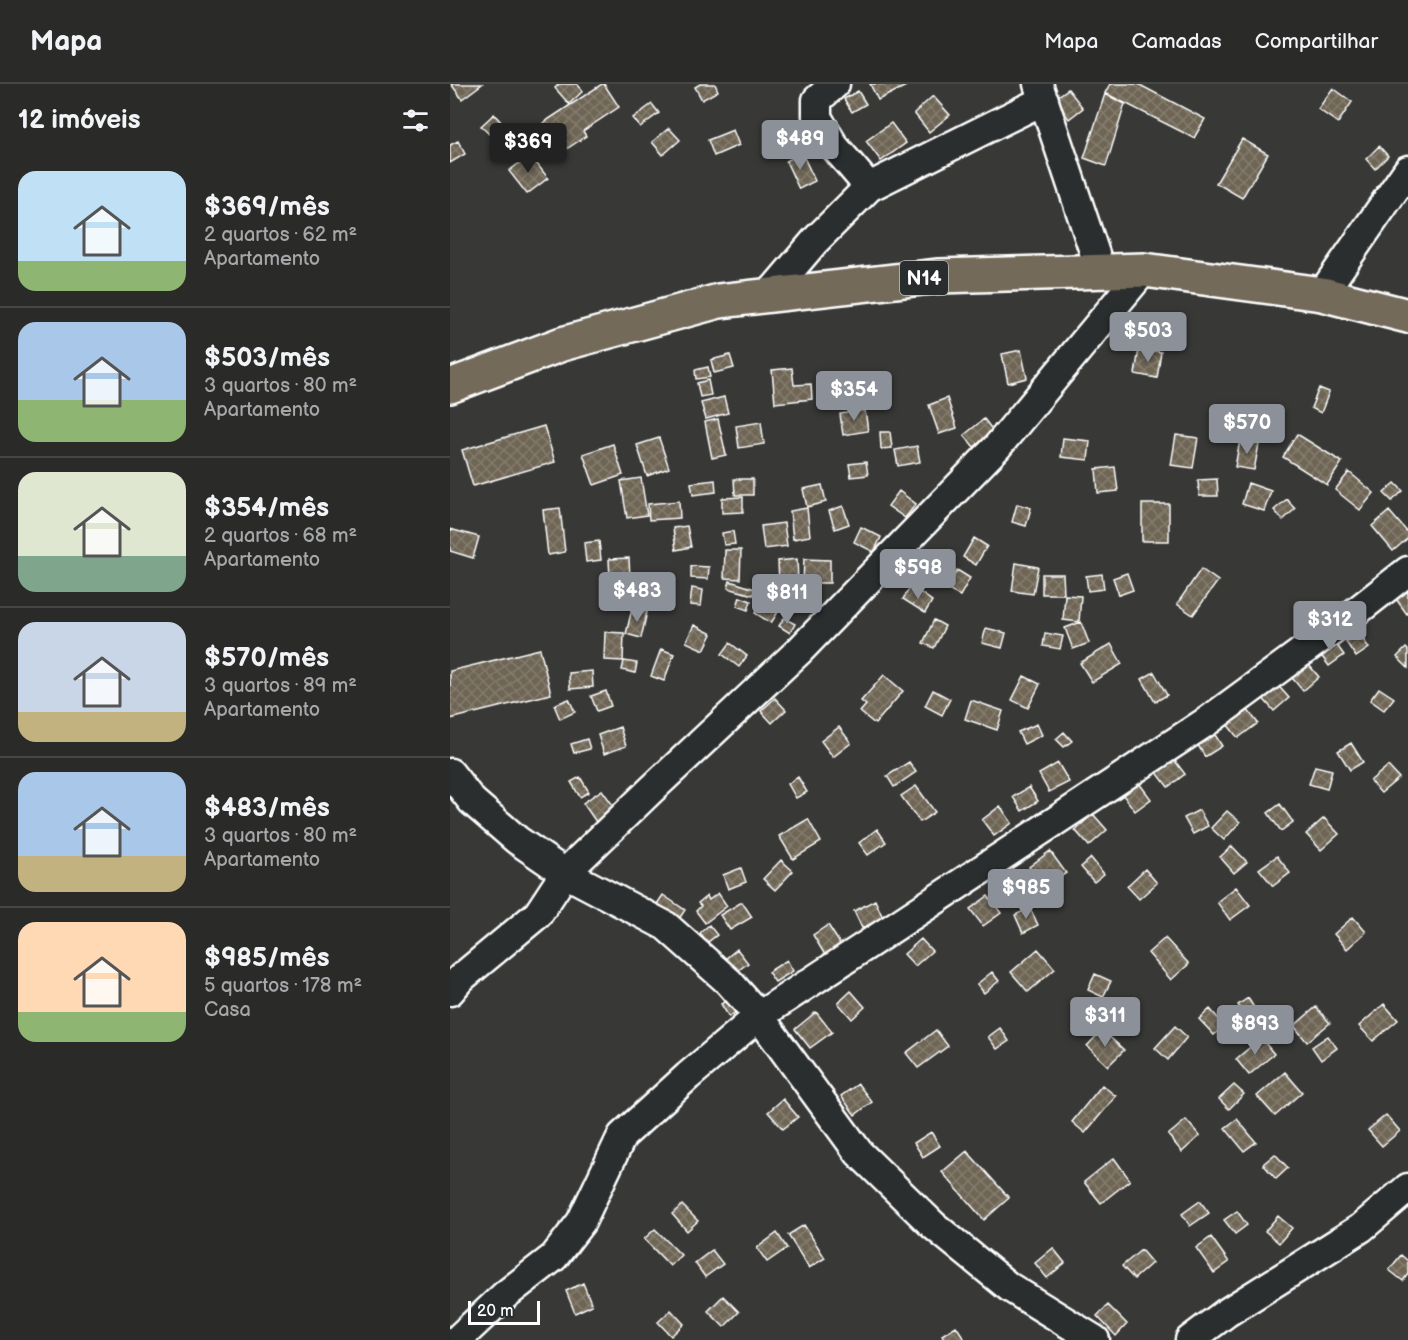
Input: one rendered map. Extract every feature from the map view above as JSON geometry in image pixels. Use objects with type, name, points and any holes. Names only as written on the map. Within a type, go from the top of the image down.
[{"type":"main road","name":"N14","points":[[450,386],[562,344],[719,301],[939,276],[1144,270],[1322,294],[1408,316]]},
{"type":"street","points":[[835,84],[817,100],[817,117],[834,146],[869,188]]},
{"type":"street","points":[[769,295],[815,241],[869,188],[1041,92],[1101,272]]},
{"type":"street","points":[[1322,294],[1408,170]]},
{"type":"street","points":[[450,991],[461,978],[538,914],[565,873],[798,651],[998,447],[1144,270]]},
{"type":"street","points":[[457,1340],[505,1295],[554,1257],[582,1222],[622,1136],[759,1016],[1209,720],[1339,625],[1408,571]]},
{"type":"street","points":[[450,773],[472,801],[517,840],[565,873],[666,926],[729,982],[759,1016],[859,1154],[933,1225],[1009,1287],[1095,1340]]},
{"type":"street","points":[[1190,1340],[1226,1313],[1361,1228],[1408,1188]]},
{"type":"building","points":[[451,84],[482,84],[462,99]]},
{"type":"building","points":[[559,84],[577,84],[583,91],[569,104],[555,88]]},
{"type":"building","points":[[602,84],[619,107],[583,131],[586,136],[562,152],[543,123]]},
{"type":"building","points":[[700,84],[715,84],[718,91],[702,100],[695,87]]},
{"type":"building","points":[[870,84],[910,84],[878,100]]},
{"type":"building","points":[[1110,84],[1138,84],[1205,119],[1194,138],[1105,93]]},
{"type":"building","points":[[1333,88],[1352,102],[1338,123],[1318,109]]},
{"type":"building","points":[[1068,89],[1083,108],[1069,119],[1054,99]]},
{"type":"building","points":[[858,91],[866,104],[852,112],[844,99]]},
{"type":"building","points":[[1105,94],[1125,104],[1106,166],[1084,158]]},
{"type":"building","points":[[933,96],[950,115],[929,132],[914,113]]},
{"type":"building","points":[[652,104],[659,113],[640,127],[633,118]]},
{"type":"building","points":[[494,114],[502,123],[489,134],[481,126]]},
{"type":"building","points":[[891,123],[906,143],[881,161],[866,141]]},
{"type":"building","points":[[669,128],[680,140],[663,155],[652,142]]},
{"type":"building","points":[[733,130],[739,145],[714,156],[708,140]]},
{"type":"building","points":[[800,130],[807,147],[789,154],[782,138]]},
{"type":"building","points":[[1242,139],[1268,154],[1242,198],[1216,183]]},
{"type":"building","points":[[458,141],[465,154],[450,163],[450,145]]},
{"type":"building","points":[[1379,146],[1388,156],[1375,169],[1366,159]]},
{"type":"building","points":[[802,153],[815,181],[799,189],[786,161]]},
{"type":"building","points":[[530,155],[548,178],[527,194],[509,171]]},
{"type":"building","points":[[1139,349],[1161,352],[1157,378],[1135,374]]},
{"type":"building","points":[[1021,350],[1027,378],[1008,383],[1002,354]]},
{"type":"building","points":[[730,355],[734,368],[714,373],[711,360]]},
{"type":"building","points":[[708,367],[710,377],[696,379],[695,370]]},
{"type":"building","points":[[792,368],[794,385],[811,384],[812,399],[775,403],[772,370]]},
{"type":"building","points":[[708,380],[711,395],[700,397],[697,383]]},
{"type":"building","points":[[1319,388],[1329,392],[1321,413],[1311,408]]},
{"type":"building","points":[[724,397],[728,413],[706,419],[701,403]]},
{"type":"building","points":[[947,398],[957,428],[939,434],[929,405]]},
{"type":"building","points":[[865,410],[868,431],[843,435],[840,414]]},
{"type":"building","points":[[718,419],[726,455],[712,458],[705,422]]},
{"type":"building","points":[[984,419],[994,432],[974,447],[964,435]]},
{"type":"building","points":[[761,422],[764,444],[739,448],[736,426]]},
{"type":"building","points":[[544,426],[555,462],[473,486],[462,450]]},
{"type":"building","points":[[880,432],[890,432],[892,448],[881,449]]},
{"type":"building","points":[[1297,434],[1342,462],[1327,485],[1283,457]]},
{"type":"building","points":[[1176,435],[1198,438],[1193,468],[1171,465]]},
{"type":"building","points":[[659,438],[669,468],[647,476],[637,445]]},
{"type":"building","points":[[1063,438],[1090,441],[1088,460],[1061,457]]},
{"type":"building","points":[[1240,440],[1259,444],[1254,470],[1235,467]]},
{"type":"building","points":[[613,444],[623,475],[594,485],[583,454]]},
{"type":"building","points":[[917,446],[920,462],[898,466],[895,450]]},
{"type":"building","points":[[866,462],[868,475],[851,477],[849,464]]},
{"type":"building","points":[[1115,467],[1118,491],[1098,493],[1096,469]]},
{"type":"building","points":[[1349,472],[1374,493],[1360,510],[1335,490]]},
{"type":"building","points":[[641,478],[647,515],[627,518],[621,481]]},
{"type":"building","points":[[734,479],[753,479],[753,495],[735,495]]},
{"type":"building","points":[[1217,479],[1218,496],[1199,496],[1198,480]]},
{"type":"building","points":[[715,480],[716,492],[693,495],[691,483]]},
{"type":"building","points":[[1248,483],[1271,491],[1264,511],[1242,504]]},
{"type":"building","points":[[1395,483],[1403,491],[1392,501],[1384,493]]},
{"type":"building","points":[[822,485],[826,502],[807,507],[803,489]]},
{"type":"building","points":[[899,491],[916,504],[905,518],[888,506]]},
{"type":"building","points":[[743,497],[743,512],[722,513],[722,498]]},
{"type":"building","points":[[1287,499],[1295,509],[1283,520],[1274,510]]},
{"type":"building","points":[[679,501],[680,518],[649,520],[648,504]]},
{"type":"building","points":[[1017,504],[1031,508],[1026,526],[1012,522]]},
{"type":"building","points":[[1142,504],[1169,504],[1169,541],[1142,541]]},
{"type":"building","points":[[843,506],[849,524],[835,529],[829,511]]},
{"type":"building","points":[[560,508],[565,552],[548,555],[543,510]]},
{"type":"building","points":[[807,508],[810,536],[793,539],[790,511]]},
{"type":"building","points":[[1389,511],[1408,533],[1408,538],[1393,551],[1372,526]]},
{"type":"building","points":[[784,523],[787,546],[764,549],[761,526]]},
{"type":"building","points":[[687,526],[691,547],[676,550],[673,528]]},
{"type":"building","points":[[861,527],[881,537],[874,552],[854,542]]},
{"type":"building","points":[[450,529],[479,537],[473,558],[450,551]]},
{"type":"building","points":[[733,531],[735,544],[724,545],[722,533]]},
{"type":"building","points":[[974,538],[987,546],[976,565],[963,557]]},
{"type":"building","points":[[599,541],[601,560],[586,562],[584,543]]},
{"type":"building","points":[[725,550],[741,550],[740,579],[724,578]]},
{"type":"building","points":[[629,558],[630,578],[610,579],[609,559]]},
{"type":"building","points":[[797,559],[798,582],[779,583],[778,561]]},
{"type":"building","points":[[804,559],[830,560],[830,583],[803,583]]},
{"type":"building","points":[[1016,563],[1038,567],[1033,594],[1012,591]]},
{"type":"building","points":[[691,566],[709,567],[708,579],[691,578]]},
{"type":"building","points":[[1201,569],[1218,581],[1193,615],[1177,604]]},
{"type":"building","points":[[957,570],[970,578],[960,596],[946,589]]},
{"type":"building","points":[[1127,573],[1133,590],[1119,595],[1113,578]]},
{"type":"building","points":[[1042,574],[1063,574],[1064,594],[1042,594]]},
{"type":"building","points":[[1102,574],[1104,589],[1088,591],[1086,576]]},
{"type":"building","points":[[730,581],[755,589],[753,595],[728,588]]},
{"type":"building","points":[[911,586],[932,601],[925,613],[903,599]]},
{"type":"building","points":[[692,588],[703,590],[701,606],[690,605]]},
{"type":"building","points":[[1408,591],[1408,613],[1407,614],[1396,599]]},
{"type":"building","points":[[1065,595],[1081,596],[1079,622],[1063,620]]},
{"type":"building","points":[[740,597],[751,601],[748,610],[737,606]]},
{"type":"building","points":[[762,602],[778,612],[771,623],[755,613]]},
{"type":"building","points":[[632,609],[647,612],[641,638],[626,634]]},
{"type":"building","points":[[784,618],[795,624],[790,633],[779,626]]},
{"type":"building","points":[[934,620],[945,626],[934,648],[923,643]]},
{"type":"building","points":[[1081,622],[1089,643],[1073,649],[1065,628]]},
{"type":"building","points":[[694,625],[712,634],[704,650],[686,642]]},
{"type":"building","points":[[986,628],[1006,633],[1002,648],[982,643]]},
{"type":"building","points":[[605,632],[624,633],[623,661],[604,660]]},
{"type":"building","points":[[1045,633],[1063,636],[1060,649],[1043,646]]},
{"type":"building","points":[[1359,633],[1369,648],[1356,657],[1346,642]]},
{"type":"building","points":[[1331,637],[1344,655],[1329,666],[1316,649]]},
{"type":"building","points":[[730,643],[747,656],[739,667],[722,654]]},
{"type":"building","points":[[1111,644],[1122,664],[1092,682],[1080,663]]},
{"type":"building","points":[[1406,648],[1408,650],[1408,668],[1397,657]]},
{"type":"building","points":[[540,649],[551,694],[450,719],[450,671]]},
{"type":"building","points":[[661,649],[674,654],[664,681],[651,676]]},
{"type":"building","points":[[1304,659],[1319,677],[1303,691],[1288,673]]},
{"type":"building","points":[[624,661],[637,663],[635,673],[622,670]]},
{"type":"building","points":[[592,671],[593,687],[570,689],[569,673]]},
{"type":"building","points":[[1154,672],[1167,695],[1155,702],[1142,679]]},
{"type":"building","points":[[884,675],[903,691],[875,724],[860,712],[866,705],[861,701]]},
{"type":"building","points":[[1024,676],[1040,684],[1028,708],[1012,700]]},
{"type":"building","points":[[1275,682],[1289,698],[1274,711],[1260,695]]},
{"type":"building","points":[[1379,688],[1394,698],[1384,710],[1370,700]]},
{"type":"building","points":[[933,690],[950,699],[942,715],[925,706]]},
{"type":"building","points":[[606,691],[611,706],[597,711],[591,696]]},
{"type":"building","points":[[775,698],[786,710],[772,723],[761,711]]},
{"type":"building","points":[[569,699],[575,712],[560,719],[554,705]]},
{"type":"building","points":[[971,700],[1003,711],[997,730],[965,719]]},
{"type":"building","points":[[1243,704],[1258,723],[1238,738],[1223,719]]},
{"type":"building","points":[[1037,724],[1042,735],[1024,744],[1018,732]]},
{"type":"building","points":[[620,727],[626,746],[604,754],[598,735]]},
{"type":"building","points":[[839,727],[851,743],[833,757],[821,741]]},
{"type":"building","points":[[1212,730],[1222,746],[1205,757],[1195,740]]},
{"type":"building","points":[[1064,732],[1072,741],[1064,747],[1056,739]]},
{"type":"building","points":[[587,739],[590,749],[574,753],[571,744]]},
{"type":"building","points":[[1351,743],[1363,762],[1350,770],[1338,751]]},
{"type":"building","points":[[1172,757],[1185,774],[1168,787],[1155,770]]},
{"type":"building","points":[[909,762],[916,772],[894,787],[887,776]]},
{"type":"building","points":[[1058,763],[1069,782],[1049,792],[1039,774]]},
{"type":"building","points":[[1315,766],[1332,770],[1327,789],[1309,784]]},
{"type":"building","points":[[1388,766],[1399,778],[1381,793],[1370,781]]},
{"type":"building","points":[[580,777],[589,792],[580,797],[571,782]]},
{"type":"building","points":[[798,777],[807,792],[796,798],[788,784]]},
{"type":"building","points":[[1139,783],[1151,799],[1135,811],[1123,795]]},
{"type":"building","points":[[916,786],[935,812],[920,822],[901,796]]},
{"type":"building","points":[[1029,787],[1038,801],[1022,811],[1013,797]]},
{"type":"building","points":[[602,790],[615,808],[596,822],[583,803]]},
{"type":"building","points":[[1280,804],[1293,822],[1281,831],[1268,813]]},
{"type":"building","points":[[1000,806],[1012,823],[994,836],[982,820]]},
{"type":"building","points":[[1199,810],[1208,826],[1193,834],[1184,818]]},
{"type":"building","points":[[1227,811],[1240,822],[1224,840],[1211,828]]},
{"type":"building","points":[[1093,814],[1107,830],[1089,846],[1075,830]]},
{"type":"building","points":[[1324,818],[1339,834],[1321,850],[1306,834]]},
{"type":"building","points":[[808,819],[821,842],[793,859],[779,836]]},
{"type":"building","points":[[877,829],[886,842],[868,855],[859,843]]},
{"type":"building","points":[[1232,846],[1247,862],[1234,873],[1220,857]]},
{"type":"building","points":[[1050,851],[1066,873],[1044,888],[1029,867]]},
{"type":"building","points":[[1277,856],[1290,873],[1273,886],[1259,869]]},
{"type":"building","points":[[1091,858],[1104,874],[1094,882],[1081,867]]},
{"type":"building","points":[[781,860],[793,871],[775,890],[763,879]]},
{"type":"building","points":[[741,868],[746,882],[728,889],[723,875]]},
{"type":"building","points":[[1145,869],[1157,883],[1139,899],[1127,886]]},
{"type":"building","points":[[1236,887],[1250,905],[1230,920],[1217,902]]},
{"type":"building","points":[[718,893],[727,906],[705,923],[696,911],[701,906],[698,903],[707,896],[709,900]]},
{"type":"building","points":[[663,895],[685,910],[677,922],[655,907]]},
{"type":"building","points":[[988,896],[1001,913],[983,926],[970,909]]},
{"type":"building","points":[[875,900],[883,918],[862,928],[854,911]]},
{"type":"building","points":[[742,902],[752,917],[730,930],[720,915]]},
{"type":"building","points":[[1030,908],[1038,925],[1023,933],[1015,915]]},
{"type":"building","points":[[1353,917],[1366,932],[1347,949],[1334,934]]},
{"type":"building","points":[[709,925],[717,935],[708,942],[700,933]]},
{"type":"building","points":[[828,925],[841,945],[825,955],[813,935]]},
{"type":"building","points":[[1165,938],[1189,964],[1171,980],[1148,953]]},
{"type":"building","points":[[921,939],[932,951],[915,966],[904,954]]},
{"type":"building","points":[[737,949],[748,963],[736,972],[725,959]]},
{"type":"building","points":[[1038,949],[1055,969],[1028,992],[1011,972]]},
{"type":"building","points":[[787,960],[793,971],[775,982],[768,972]]},
{"type":"building","points":[[992,972],[999,981],[984,993],[977,984]]},
{"type":"building","points":[[1095,974],[1111,981],[1103,997],[1088,990]]},
{"type":"building","points":[[851,991],[865,1007],[852,1019],[838,1003]]},
{"type":"building","points":[[735,995],[743,1008],[729,1017],[721,1004]]},
{"type":"building","points":[[1248,998],[1258,1014],[1248,1020],[1238,1005]]},
{"type":"building","points":[[1384,1004],[1398,1020],[1373,1041],[1359,1026]]},
{"type":"building","points":[[1316,1007],[1330,1023],[1307,1042],[1294,1026]]},
{"type":"building","points":[[1210,1009],[1225,1026],[1214,1035],[1199,1019]]},
{"type":"building","points":[[816,1012],[832,1032],[810,1048],[795,1029]]},
{"type":"building","points":[[1175,1026],[1187,1037],[1168,1060],[1155,1048]]},
{"type":"building","points":[[1000,1028],[1009,1041],[997,1049],[988,1037]]},
{"type":"building","points":[[936,1030],[948,1046],[918,1068],[906,1053]]},
{"type":"building","points":[[1102,1030],[1124,1050],[1108,1066],[1087,1046]]},
{"type":"building","points":[[1328,1036],[1337,1048],[1321,1060],[1312,1047]]},
{"type":"building","points":[[1261,1038],[1274,1054],[1249,1075],[1236,1059]]},
{"type":"building","points":[[1285,1072],[1302,1092],[1275,1116],[1257,1096]]},
{"type":"building","points":[[858,1084],[872,1102],[855,1115],[841,1096]]},
{"type":"building","points":[[1102,1085],[1116,1096],[1085,1133],[1072,1122]]},
{"type":"building","points":[[1234,1085],[1244,1094],[1229,1109],[1219,1099]]},
{"type":"building","points":[[783,1099],[798,1117],[783,1129],[768,1112]]},
{"type":"building","points":[[1386,1115],[1400,1131],[1382,1146],[1368,1130]]},
{"type":"building","points":[[1237,1119],[1256,1142],[1244,1151],[1225,1128]]},
{"type":"building","points":[[1186,1120],[1200,1136],[1182,1152],[1168,1135]]},
{"type":"building","points":[[931,1132],[940,1146],[923,1157],[914,1143]]},
{"type":"building","points":[[967,1151],[1009,1198],[984,1220],[942,1172]]},
{"type":"building","points":[[1275,1154],[1288,1168],[1276,1179],[1263,1164]]},
{"type":"building","points":[[1114,1158],[1130,1180],[1101,1203],[1084,1182]]},
{"type":"building","points":[[1200,1201],[1209,1213],[1190,1226],[1182,1214]]},
{"type":"building","points":[[682,1205],[698,1221],[687,1231],[672,1214]]},
{"type":"building","points":[[1237,1211],[1247,1225],[1235,1234],[1224,1220]]},
{"type":"building","points":[[1278,1216],[1292,1228],[1279,1243],[1265,1231]]},
{"type":"building","points":[[804,1225],[825,1258],[809,1268],[788,1235]]},
{"type":"building","points":[[655,1229],[681,1255],[670,1266],[644,1239]]},
{"type":"building","points":[[777,1233],[787,1248],[767,1262],[757,1248]]},
{"type":"building","points":[[1211,1237],[1229,1262],[1214,1273],[1196,1248]]},
{"type":"building","points":[[1053,1248],[1065,1263],[1047,1278],[1035,1263]]},
{"type":"building","points":[[712,1250],[723,1264],[705,1277],[695,1263]]},
{"type":"building","points":[[1141,1250],[1152,1263],[1134,1279],[1122,1266]]},
{"type":"building","points":[[1401,1255],[1408,1261],[1408,1274],[1403,1281],[1389,1270]]},
{"type":"building","points":[[583,1283],[592,1305],[575,1313],[566,1291]]},
{"type":"building","points":[[723,1296],[739,1312],[724,1327],[708,1311]]},
{"type":"building","points":[[1108,1305],[1127,1324],[1116,1336],[1097,1316]]},
{"type":"building","points":[[671,1310],[684,1324],[671,1336],[658,1322]]},
{"type":"building","points":[[956,1326],[964,1338],[945,1340],[942,1335]]}]
